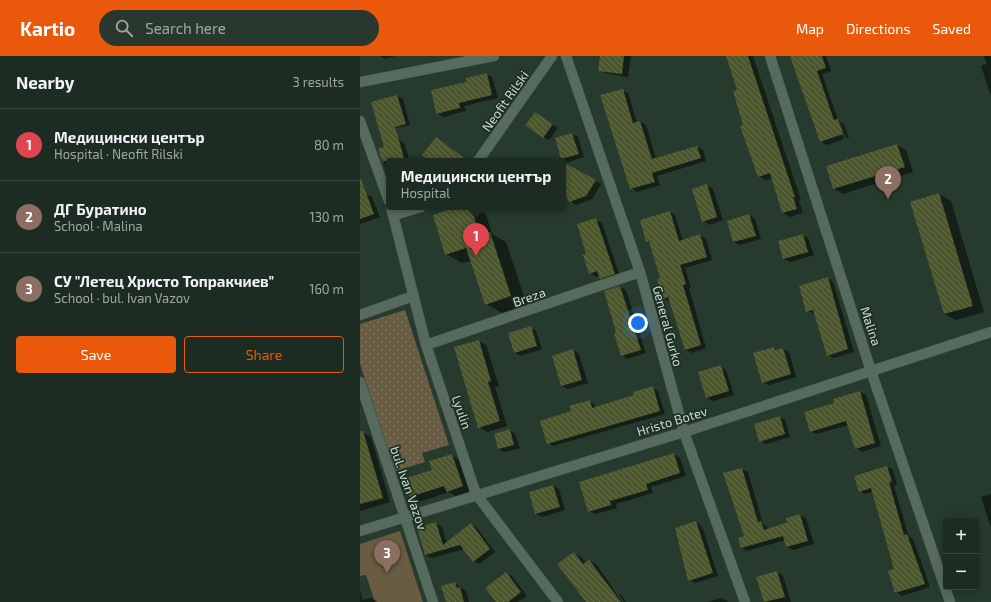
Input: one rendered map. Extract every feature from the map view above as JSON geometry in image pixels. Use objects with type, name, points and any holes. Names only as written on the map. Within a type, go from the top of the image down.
[{"type":"street","points":[[360,82],[494,56]]},
{"type":"street","name":"Neofit Rilski","points":[[480,158],[552,56]]},
{"type":"street","name":"General Gurko","points":[[566,56],[640,272],[684,432],[746,602]]},
{"type":"street","name":"Malina","points":[[770,56],[872,371],[950,602]]},
{"type":"street","points":[[360,121],[386,193]]},
{"type":"street","name":"Lyulin","points":[[393,211],[426,346],[476,494],[558,602]]},
{"type":"street","name":"Breza","points":[[426,346],[640,272]]},
{"type":"street","points":[[360,315],[413,296]]},
{"type":"street","name":"Hristo Botev","points":[[360,531],[476,494],[684,432],[991,333]]},
{"type":"street","name":"bul. Ivan Vazov","points":[[360,382],[406,516],[433,602]]},
{"type":"shaded area","points":[[405,310],[449,445],[422,453],[425,462],[395,471],[360,364],[360,324]]},
{"type":"shaded area","points":[[400,531],[423,602],[375,602],[366,575],[360,576],[360,544]]},
{"type":"building","points":[[600,56],[624,56],[622,74],[598,71]]},
{"type":"building","points":[[726,56],[748,56],[795,197],[793,197],[797,209],[782,213],[770,173],[758,177],[740,126],[743,125],[733,91],[737,90]]},
{"type":"building","points":[[790,56],[822,56],[826,68],[817,71],[834,120],[838,119],[843,134],[820,142]]},
{"type":"building","points":[[487,73],[492,95],[459,103],[460,108],[436,114],[431,90],[467,82],[466,78]]},
{"type":"building","points":[[623,89],[633,123],[640,121],[652,159],[697,146],[701,158],[652,173],[655,182],[630,189],[600,95]]},
{"type":"building","points":[[397,95],[406,124],[395,127],[404,158],[386,158],[386,161],[382,161],[378,149],[384,147],[371,102]]},
{"type":"building","points":[[535,112],[553,124],[543,138],[525,125]]},
{"type":"building","points":[[572,133],[579,154],[561,158],[555,138]]},
{"type":"building","points":[[436,137],[464,158],[426,158],[422,155]]},
{"type":"building","points":[[897,144],[905,167],[833,189],[826,166]]},
{"type":"building","points":[[566,164],[596,180],[586,196],[569,202],[566,195]]},
{"type":"building","points":[[360,179],[374,214],[360,219]]},
{"type":"building","points":[[707,184],[717,217],[702,222],[692,189]]},
{"type":"building","points":[[939,193],[973,306],[944,314],[910,202]]},
{"type":"building","points":[[448,210],[472,210],[480,235],[490,232],[511,296],[485,305],[466,248],[445,255],[433,215]]},
{"type":"building","points":[[670,211],[679,241],[700,234],[707,257],[680,265],[686,284],[683,285],[701,345],[685,350],[668,297],[663,299],[657,279],[660,278],[649,241],[646,242],[640,220]]},
{"type":"building","points":[[749,214],[756,236],[733,242],[727,221]]},
{"type":"building","points":[[596,218],[615,274],[600,279],[597,271],[589,274],[583,255],[586,254],[577,224]]},
{"type":"building","points":[[803,234],[808,252],[783,259],[778,241]]},
{"type":"building","points":[[828,277],[848,349],[827,356],[813,310],[806,312],[799,286]]},
{"type":"building","points":[[620,286],[641,350],[621,356],[614,333],[616,332],[604,291]]},
{"type":"building","points":[[531,326],[537,346],[514,353],[508,333]]},
{"type":"building","points":[[479,340],[491,381],[488,382],[500,421],[478,428],[454,347]]},
{"type":"building","points":[[774,347],[775,350],[783,348],[791,374],[762,383],[753,353]]},
{"type":"building","points":[[573,349],[582,380],[561,386],[552,356]]},
{"type":"building","points":[[721,365],[729,391],[706,398],[698,372]]},
{"type":"building","points":[[653,386],[660,411],[547,444],[540,421],[571,411],[569,406],[590,400],[592,408],[634,395],[633,392]]},
{"type":"building","points":[[860,391],[875,443],[855,449],[846,421],[810,432],[804,412],[834,403],[833,399]]},
{"type":"building","points":[[780,416],[785,434],[759,442],[754,424]]},
{"type":"building","points":[[510,429],[514,445],[498,449],[494,434]]},
{"type":"building","points":[[360,431],[363,431],[383,498],[360,504]]},
{"type":"building","points":[[674,453],[680,473],[646,484],[648,490],[610,501],[611,505],[588,512],[579,482]]},
{"type":"building","points":[[452,454],[463,486],[447,492],[444,486],[410,497],[403,479],[432,470],[429,461]]},
{"type":"building","points":[[887,466],[892,482],[889,482],[904,535],[907,534],[925,584],[895,593],[888,571],[894,569],[871,488],[859,492],[854,476]]},
{"type":"building","points":[[742,468],[758,522],[761,521],[764,530],[788,522],[786,518],[800,514],[808,541],[786,547],[783,536],[741,548],[738,538],[744,536],[723,473]]},
{"type":"building","points":[[553,485],[560,507],[535,514],[529,492]]},
{"type":"building","points":[[696,521],[713,573],[688,581],[675,528]]},
{"type":"building","points":[[436,522],[443,545],[471,523],[490,549],[473,562],[460,545],[425,555],[417,528]]},
{"type":"building","points":[[574,552],[583,564],[589,560],[621,602],[586,602],[557,564]]},
{"type":"building","points":[[777,571],[785,597],[764,602],[756,577]]},
{"type":"building","points":[[506,572],[521,592],[508,602],[496,602],[485,588]]},
{"type":"building","points":[[455,582],[457,588],[460,587],[464,602],[446,602],[441,586]]},
{"type":"place","name":"ДГ Буратино","points":[[888,199]]},
{"type":"place","name":"Медицински център","points":[[476,256]]},
{"type":"place","name":"СУ \"Летец Христо Топракчиев\"","points":[[387,573]]}]
